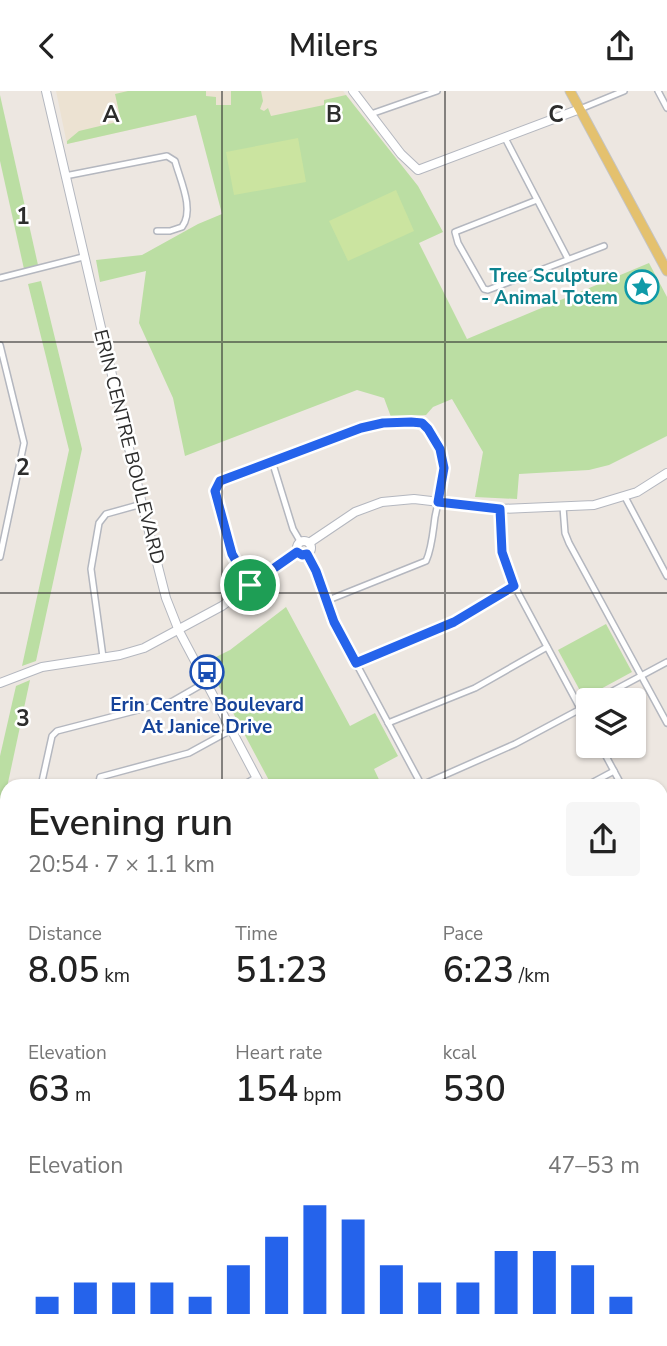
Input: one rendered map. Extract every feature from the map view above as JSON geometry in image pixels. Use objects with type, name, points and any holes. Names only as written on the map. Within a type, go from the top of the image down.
[{"type":"main road","points":[[570,91],[667,271]]},
{"type":"street","name":"ERIN CENTRE BOULEVARD","points":[[46,91],[83,257],[166,598],[178,631],[257,779]]},
{"type":"street","points":[[353,91],[401,154],[418,170],[624,91]]},
{"type":"street","points":[[371,114],[437,91]]},
{"type":"street","points":[[658,91],[667,108]]},
{"type":"street","points":[[505,138],[568,259]]},
{"type":"street","points":[[65,176],[172,157],[187,208],[187,218],[182,227],[157,231]]},
{"type":"street","points":[[537,199],[455,232],[454,236],[481,287],[488,289],[604,246]]},
{"type":"street","points":[[0,278],[83,257]]},
{"type":"street","points":[[0,345],[24,443],[0,557]]},
{"type":"street","points":[[250,585],[232,554],[215,491],[220,481],[372,425],[422,423],[428,429],[443,460],[443,477],[426,561],[327,601]]},
{"type":"street","points":[[272,461],[299,540],[297,552]]},
{"type":"street","points":[[309,543],[355,512],[372,505],[403,499],[500,509],[594,505],[625,497],[652,484],[667,473]]},
{"type":"street","points":[[625,497],[667,576]]},
{"type":"street","points":[[103,657],[91,569],[99,523],[106,514],[142,504]]},
{"type":"street","points":[[563,507],[565,533],[569,543],[667,723]]},
{"type":"street","points":[[500,509],[502,552],[514,586],[576,701]]},
{"type":"street","points":[[299,540],[309,543]]},
{"type":"street","points":[[297,552],[307,554],[311,550],[309,543]]},
{"type":"street","points":[[0,683],[42,667],[144,648],[222,606],[297,552]]},
{"type":"street","points":[[307,554],[334,622],[419,779]]},
{"type":"street","points":[[356,663],[454,622],[514,586]]},
{"type":"street","points":[[388,723],[475,688],[547,647]]},
{"type":"street","points":[[618,688],[667,662]]},
{"type":"street","points":[[43,779],[52,736],[57,731],[173,701],[206,682]]},
{"type":"street","points":[[436,779],[515,744],[576,711]]},
{"type":"street","points":[[100,779],[189,753],[231,730]]},
{"type":"street","points":[[607,758],[618,779]]},
{"type":"street","points":[[599,779],[614,771]]},
{"type":"shaded area","points":[[56,91],[343,91],[352,102],[202,136],[196,115],[67,144]]},
{"type":"green space","points":[[128,91],[206,91],[206,96],[216,97],[216,105],[231,105],[231,91],[261,91],[263,101],[260,109],[264,111],[268,108],[271,116],[324,105],[324,100],[346,95],[418,186],[443,232],[419,243],[467,339],[649,263],[667,297],[667,436],[609,465],[589,470],[519,474],[517,499],[475,497],[483,452],[452,399],[433,407],[426,415],[391,417],[384,398],[357,390],[185,456],[173,398],[139,323],[146,271],[100,282],[96,260],[142,255],[222,214],[196,115],[67,144],[79,131],[121,121],[115,94]]},
{"type":"green space","points":[[0,95],[38,265],[24,269],[0,161]]},
{"type":"green space","points":[[298,138],[306,182],[234,195],[226,152]]},
{"type":"green space","points":[[396,190],[414,231],[348,261],[329,221]]},
{"type":"green space","points":[[41,281],[82,449],[36,661],[22,666],[69,450],[28,284]]},
{"type":"green space","points":[[286,607],[350,726],[375,713],[398,756],[374,769],[379,779],[268,779],[206,662],[230,650]]},
{"type":"green space","points":[[606,624],[632,672],[602,688],[579,688],[558,650]]},
{"type":"green space","points":[[30,680],[9,779],[0,779],[0,756],[16,686]]},
{"type":"place","name":"Tree Sculpture - Animal Totem","points":[[642,287]]},
{"type":"place","name":"Erin Centre Boulevard At Janice Drive","points":[[207,672]]},
{"type":"route","points":[[411,422],[422,423],[440,449],[444,468],[438,502],[500,509],[502,552],[514,586],[454,622],[356,663],[334,622],[307,554],[297,552],[250,585],[232,554],[215,491],[220,481],[361,428],[383,423],[411,422]]}]
